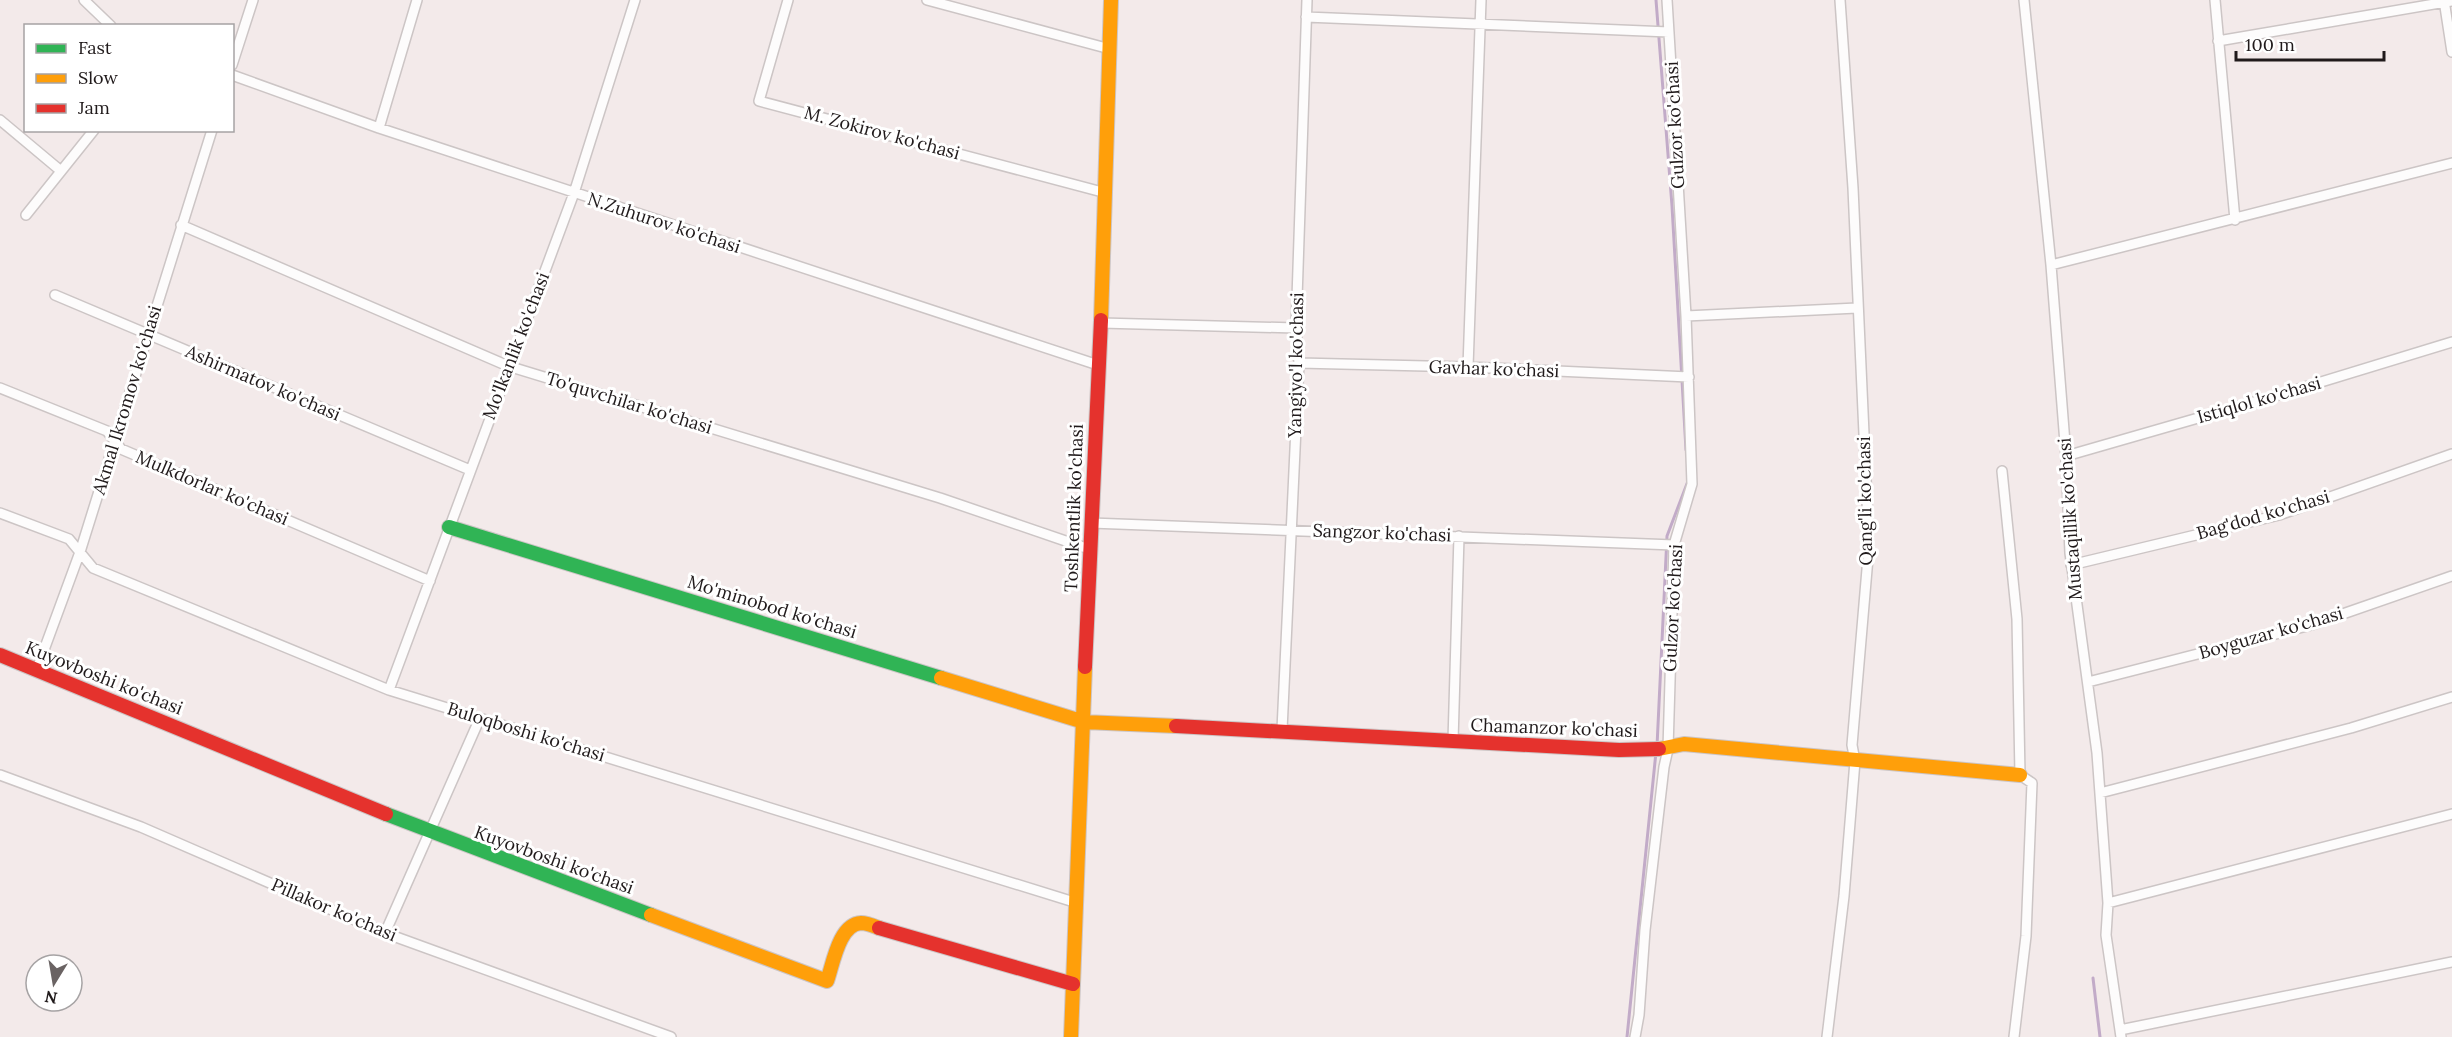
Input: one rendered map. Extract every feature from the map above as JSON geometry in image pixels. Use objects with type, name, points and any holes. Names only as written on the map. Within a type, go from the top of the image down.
[{"type":"street","points":[[84,0],[109,24]]},
{"type":"street","points":[[234,59],[253,0]]},
{"type":"street","points":[[379,128],[417,0]]},
{"type":"street","name":"Mo'lkanlik ko'chasi","points":[[389,690],[574,193],[635,0]]},
{"type":"street","name":"M. Zokirov ko'chasi","points":[[788,0],[759,101],[1106,193]]},
{"type":"street","points":[[927,0],[1110,49]]},
{"type":"street","name":"Toshkentlik ko'chasi","points":[[1071,1037],[1074,902],[1101,323],[1111,0]]},
{"type":"street","name":"Yangiyo'l ko'chasi","points":[[1282,730],[1299,363],[1296,328],[1306,0]]},
{"type":"street","points":[[1468,367],[1481,0]]},
{"type":"street","name":"Gulzor ko'chasi","points":[[1635,1037],[1639,1015],[1645,930],[1664,766],[1668,749],[1674,545],[1692,484],[1686,316],[1667,0]]},
{"type":"street","name":"Qang'li ko'chasi","points":[[1827,1037],[1844,896],[1856,761],[1852,745],[1869,546],[1853,188],[1840,0]]},
{"type":"street","name":"Mustaqillik ko'chasi","points":[[2024,0],[2051,265],[2066,456],[2071,565],[2088,682],[2100,793],[2108,903],[2106,935],[2120,1033]]},
{"type":"street","points":[[2215,0],[2235,220]]},
{"type":"street","points":[[2218,41],[2447,1],[2452,52]]},
{"type":"street","points":[[1306,17],[1670,32]]},
{"type":"street","name":"N.Zuhurov ko'chasi","points":[[234,76],[379,128],[1098,365]]},
{"type":"street","points":[[0,120],[61,171]]},
{"type":"street","points":[[26,215],[92,132]]},
{"type":"street","name":"Akmal Ikromov ko'chasi","points":[[37,669],[80,552],[211,132]]},
{"type":"street","points":[[2051,265],[2452,163]]},
{"type":"street","name":"To'quvchilar ko'chasi","points":[[182,225],[508,366],[940,498],[1089,549]]},
{"type":"street","name":"Ashirmatov ko'chasi","points":[[56,295],[470,471]]},
{"type":"street","points":[[1686,316],[1857,308]]},
{"type":"street","points":[[1101,323],[1296,328]]},
{"type":"street","name":"Istiqlol ko'chasi","points":[[2066,456],[2452,342]]},
{"type":"street","name":"Gavhar ko'chasi","points":[[1299,363],[1468,367],[1689,377]]},
{"type":"street","name":"Mulkdorlar ko'chasi","points":[[0,388],[107,432],[121,449],[430,581]]},
{"type":"street","name":"Bag'dod ko'chasi","points":[[2071,565],[2279,514],[2452,454]]},
{"type":"street","points":[[2002,471],[2017,619],[2020,775],[2032,783],[2026,936],[2014,1037]]},
{"type":"street","name":"Buloqboshi ko'chasi","points":[[0,513],[69,539],[93,568],[389,690],[1074,902]]},
{"type":"street","name":"Sangzor ko'chasi","points":[[1091,523],[1674,545]]},
{"type":"street","name":"Mo'minobod ko'chasi","points":[[449,527],[1084,722]]},
{"type":"street","points":[[1453,741],[1459,536]]},
{"type":"street","name":"Boyguzar ko'chasi","points":[[2088,682],[2311,625],[2452,576]]},
{"type":"street","name":"Kuyovboshi ko'chasi","points":[[0,655],[429,832],[827,981],[844,933],[850,926],[862,923],[1073,984]]},
{"type":"street","points":[[2100,793],[2351,728],[2452,697]]},
{"type":"street","points":[[386,933],[480,718]]},
{"type":"street","name":"Chamanzor ko'chasi","points":[[1084,722],[1282,730],[1619,750],[1668,749],[1684,744],[2020,775]]},
{"type":"street","name":"Pillakor ko'chasi","points":[[0,775],[141,827],[386,933],[671,1037]]},
{"type":"street","points":[[2108,903],[2452,814]]},
{"type":"street","points":[[2120,1033],[2452,962]]},
{"type":"waterway","points":[[1656,0],[1672,206],[1686,450]]},
{"type":"waterway","points":[[1657,746],[1667,536],[1688,481]]},
{"type":"waterway","points":[[1627,1037],[1656,752]]},
{"type":"waterway","points":[[2093,978],[2100,1037]]},
{"type":"traffic: fast","points":[[449,527],[941,678]]},
{"type":"traffic: fast","points":[[386,814],[651,915]]},
{"type":"traffic: slow","points":[[1101,320],[1111,0]]},
{"type":"traffic: slow","points":[[1071,1037],[1085,667]]},
{"type":"traffic: slow","points":[[941,678],[1084,722],[1176,726]]},
{"type":"traffic: slow","points":[[1659,749],[1684,744],[2020,775]]},
{"type":"traffic: slow","points":[[651,915],[827,981],[838,946],[847,930],[861,923],[879,928]]},
{"type":"traffic: jam","points":[[1085,667],[1101,320]]},
{"type":"traffic: jam","points":[[0,655],[386,814]]},
{"type":"traffic: jam","points":[[1176,726],[1619,750],[1659,749]]},
{"type":"traffic: jam","points":[[879,928],[1073,984]]}]
